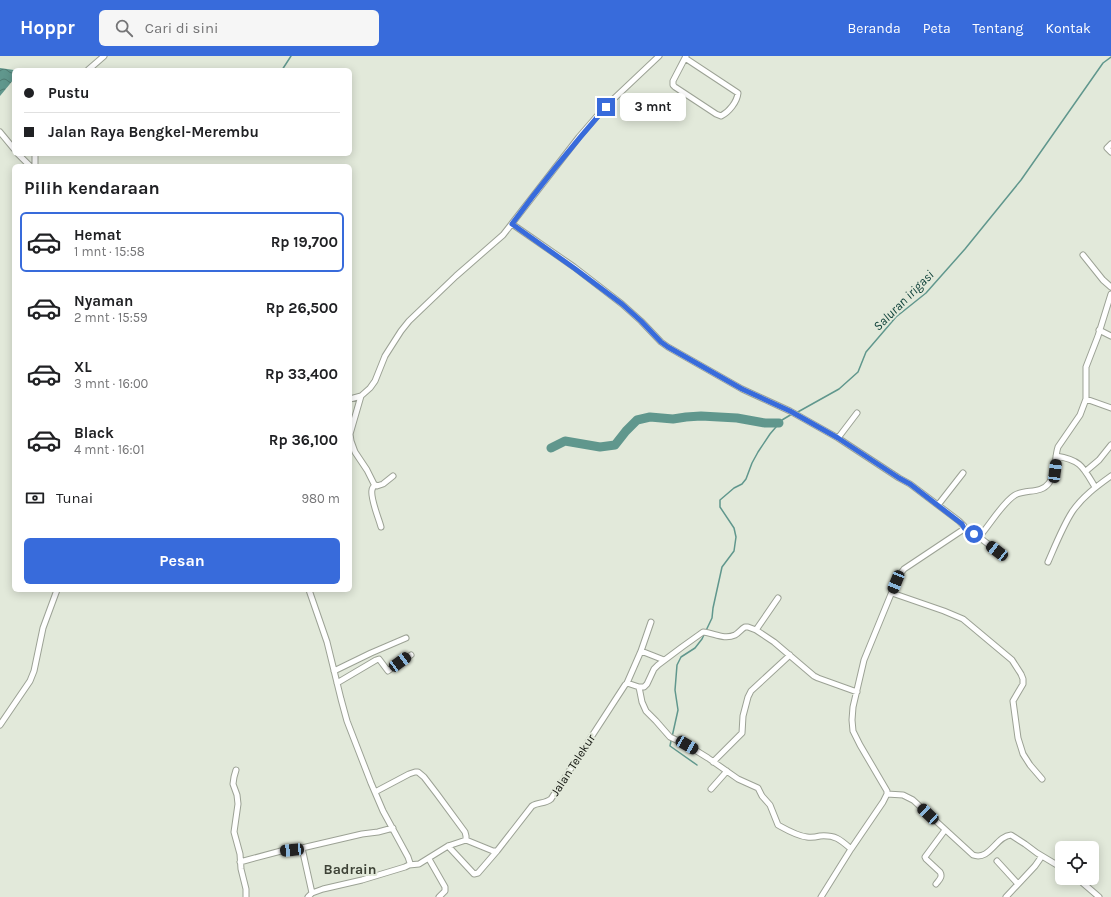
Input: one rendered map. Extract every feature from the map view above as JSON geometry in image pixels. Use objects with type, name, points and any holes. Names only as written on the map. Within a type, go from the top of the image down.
[{"type":"street","points":[[90,68],[104,56]]},
{"type":"street","points":[[352,398],[361,396],[374,383],[385,356],[409,321],[503,235],[579,137],[606,107],[659,56]]},
{"type":"street","points":[[686,57],[738,93],[735,102],[726,113],[721,116],[716,114],[675,88],[673,81],[686,57]]},
{"type":"street","points":[[0,132],[12,147]]},
{"type":"street","points":[[1111,144],[1108,148],[1111,152]]},
{"type":"street","points":[[20,156],[28,164]]},
{"type":"street","points":[[512,224],[622,304],[668,347],[742,389],[790,411],[838,438],[910,484],[962,524],[964,528],[997,551]]},
{"type":"street","points":[[1083,256],[1103,280],[1111,287]]},
{"type":"street","points":[[979,537],[1013,496],[1023,492],[1041,490],[1047,485],[1054,475],[1058,447],[1080,415],[1086,399],[1086,367],[1111,294]]},
{"type":"street","points":[[1099,330],[1111,336]]},
{"type":"street","points":[[352,430],[361,396]]},
{"type":"street","points":[[1086,399],[1111,408]]},
{"type":"street","points":[[838,438],[857,413]]},
{"type":"street","points":[[352,443],[355,452],[375,485]]},
{"type":"street","points":[[1086,471],[1099,460],[1111,446]]},
{"type":"street","points":[[1056,456],[1072,459],[1086,471],[1095,487]]},
{"type":"street","points":[[938,505],[963,473]]},
{"type":"street","points":[[375,485],[378,486],[383,484],[393,476]]},
{"type":"street","points":[[1048,562],[1072,511],[1095,487],[1111,476]]},
{"type":"street","points":[[375,485],[372,490],[372,495],[381,527]]},
{"type":"street","points":[[821,897],[887,794],[852,731],[852,720],[864,660],[898,577],[904,569],[962,531],[964,528]]},
{"type":"street","points":[[0,725],[30,681],[34,671],[43,628],[56,592]]},
{"type":"street","points":[[310,592],[327,642],[347,721],[383,811],[408,857],[410,862],[409,865]]},
{"type":"street","points":[[892,593],[963,619],[1012,660],[1023,679],[1023,684],[1013,701],[1018,738],[1030,765],[1042,779]]},
{"type":"street","points":[[756,630],[778,598]]},
{"type":"street","name":"Jalan Telekur","points":[[448,846],[474,874],[478,874],[532,806],[534,804],[546,803],[551,799],[627,683],[641,651],[651,622]]},
{"type":"street","points":[[627,683],[642,688],[646,686],[654,670],[664,660],[703,632],[727,637],[735,634],[745,627],[748,627],[756,630],[774,642],[818,678],[857,692]]},
{"type":"street","points":[[334,671],[376,650],[406,638]]},
{"type":"street","points":[[641,651],[664,660]]},
{"type":"street","points":[[337,684],[376,660],[379,659],[388,671],[411,654]]},
{"type":"street","points":[[713,762],[742,733],[743,716],[751,691],[790,655]]},
{"type":"street","points":[[639,687],[642,702],[646,711],[670,737],[692,748],[738,779],[758,788],[762,796],[770,805],[776,822],[780,826],[800,836],[825,836],[836,838],[844,842],[851,849]]},
{"type":"street","points":[[236,770],[233,784],[237,795],[238,804],[234,832],[240,854],[246,897]]},
{"type":"street","points":[[711,789],[727,771]]},
{"type":"street","points":[[375,792],[408,774],[415,772],[420,773],[465,832],[466,840]]},
{"type":"street","points":[[887,794],[903,795],[913,800],[975,856],[978,857],[983,855],[1009,835],[1014,836],[1055,864]]},
{"type":"street","points":[[240,862],[281,851],[302,848],[393,828]]},
{"type":"street","points":[[936,884],[942,874],[925,857],[945,830]]},
{"type":"street","points":[[302,848],[310,895],[323,889],[368,878],[409,865],[419,864],[448,846],[466,840],[493,851],[497,851]]},
{"type":"street","points":[[1006,897],[1035,866],[1042,856]]},
{"type":"street","points":[[429,859],[445,887],[445,891],[440,897]]},
{"type":"street","points":[[997,861],[1018,884]]},
{"type":"street","points":[[1084,885],[1099,897]]},
{"type":"water","points":[[0,68],[12,70],[12,81],[0,96]]},
{"type":"waterway","points":[[283,68],[291,56]]},
{"type":"waterway","name":"Saluran irigasi","points":[[796,413],[839,389],[858,372],[866,352],[896,317],[926,293],[965,249],[1021,180],[1103,63],[1111,57]]},
{"type":"waterway","name":"Saluran irigasi","points":[[672,737],[678,710],[675,690],[677,665],[681,657],[695,648],[702,639],[712,618],[722,567],[734,551],[736,537],[734,528],[720,507],[720,500],[734,488],[742,484],[746,479],[758,452],[770,434],[782,420],[792,414]]},
{"type":"waterway","points":[[551,448],[565,441],[600,447],[615,445],[637,420],[650,417],[673,419],[701,416],[737,418],[765,423],[779,423]]},
{"type":"waterway","name":"Saluran irigasi","points":[[671,741],[670,746],[697,765]]},
{"type":"district","name":"Badrain","points":[[350,869]]},
{"type":"route","points":[[606,107],[579,137],[512,224],[611,295],[668,347],[742,389],[790,411],[838,438],[910,484],[962,524],[965,527],[964,528],[974,534]]}]
